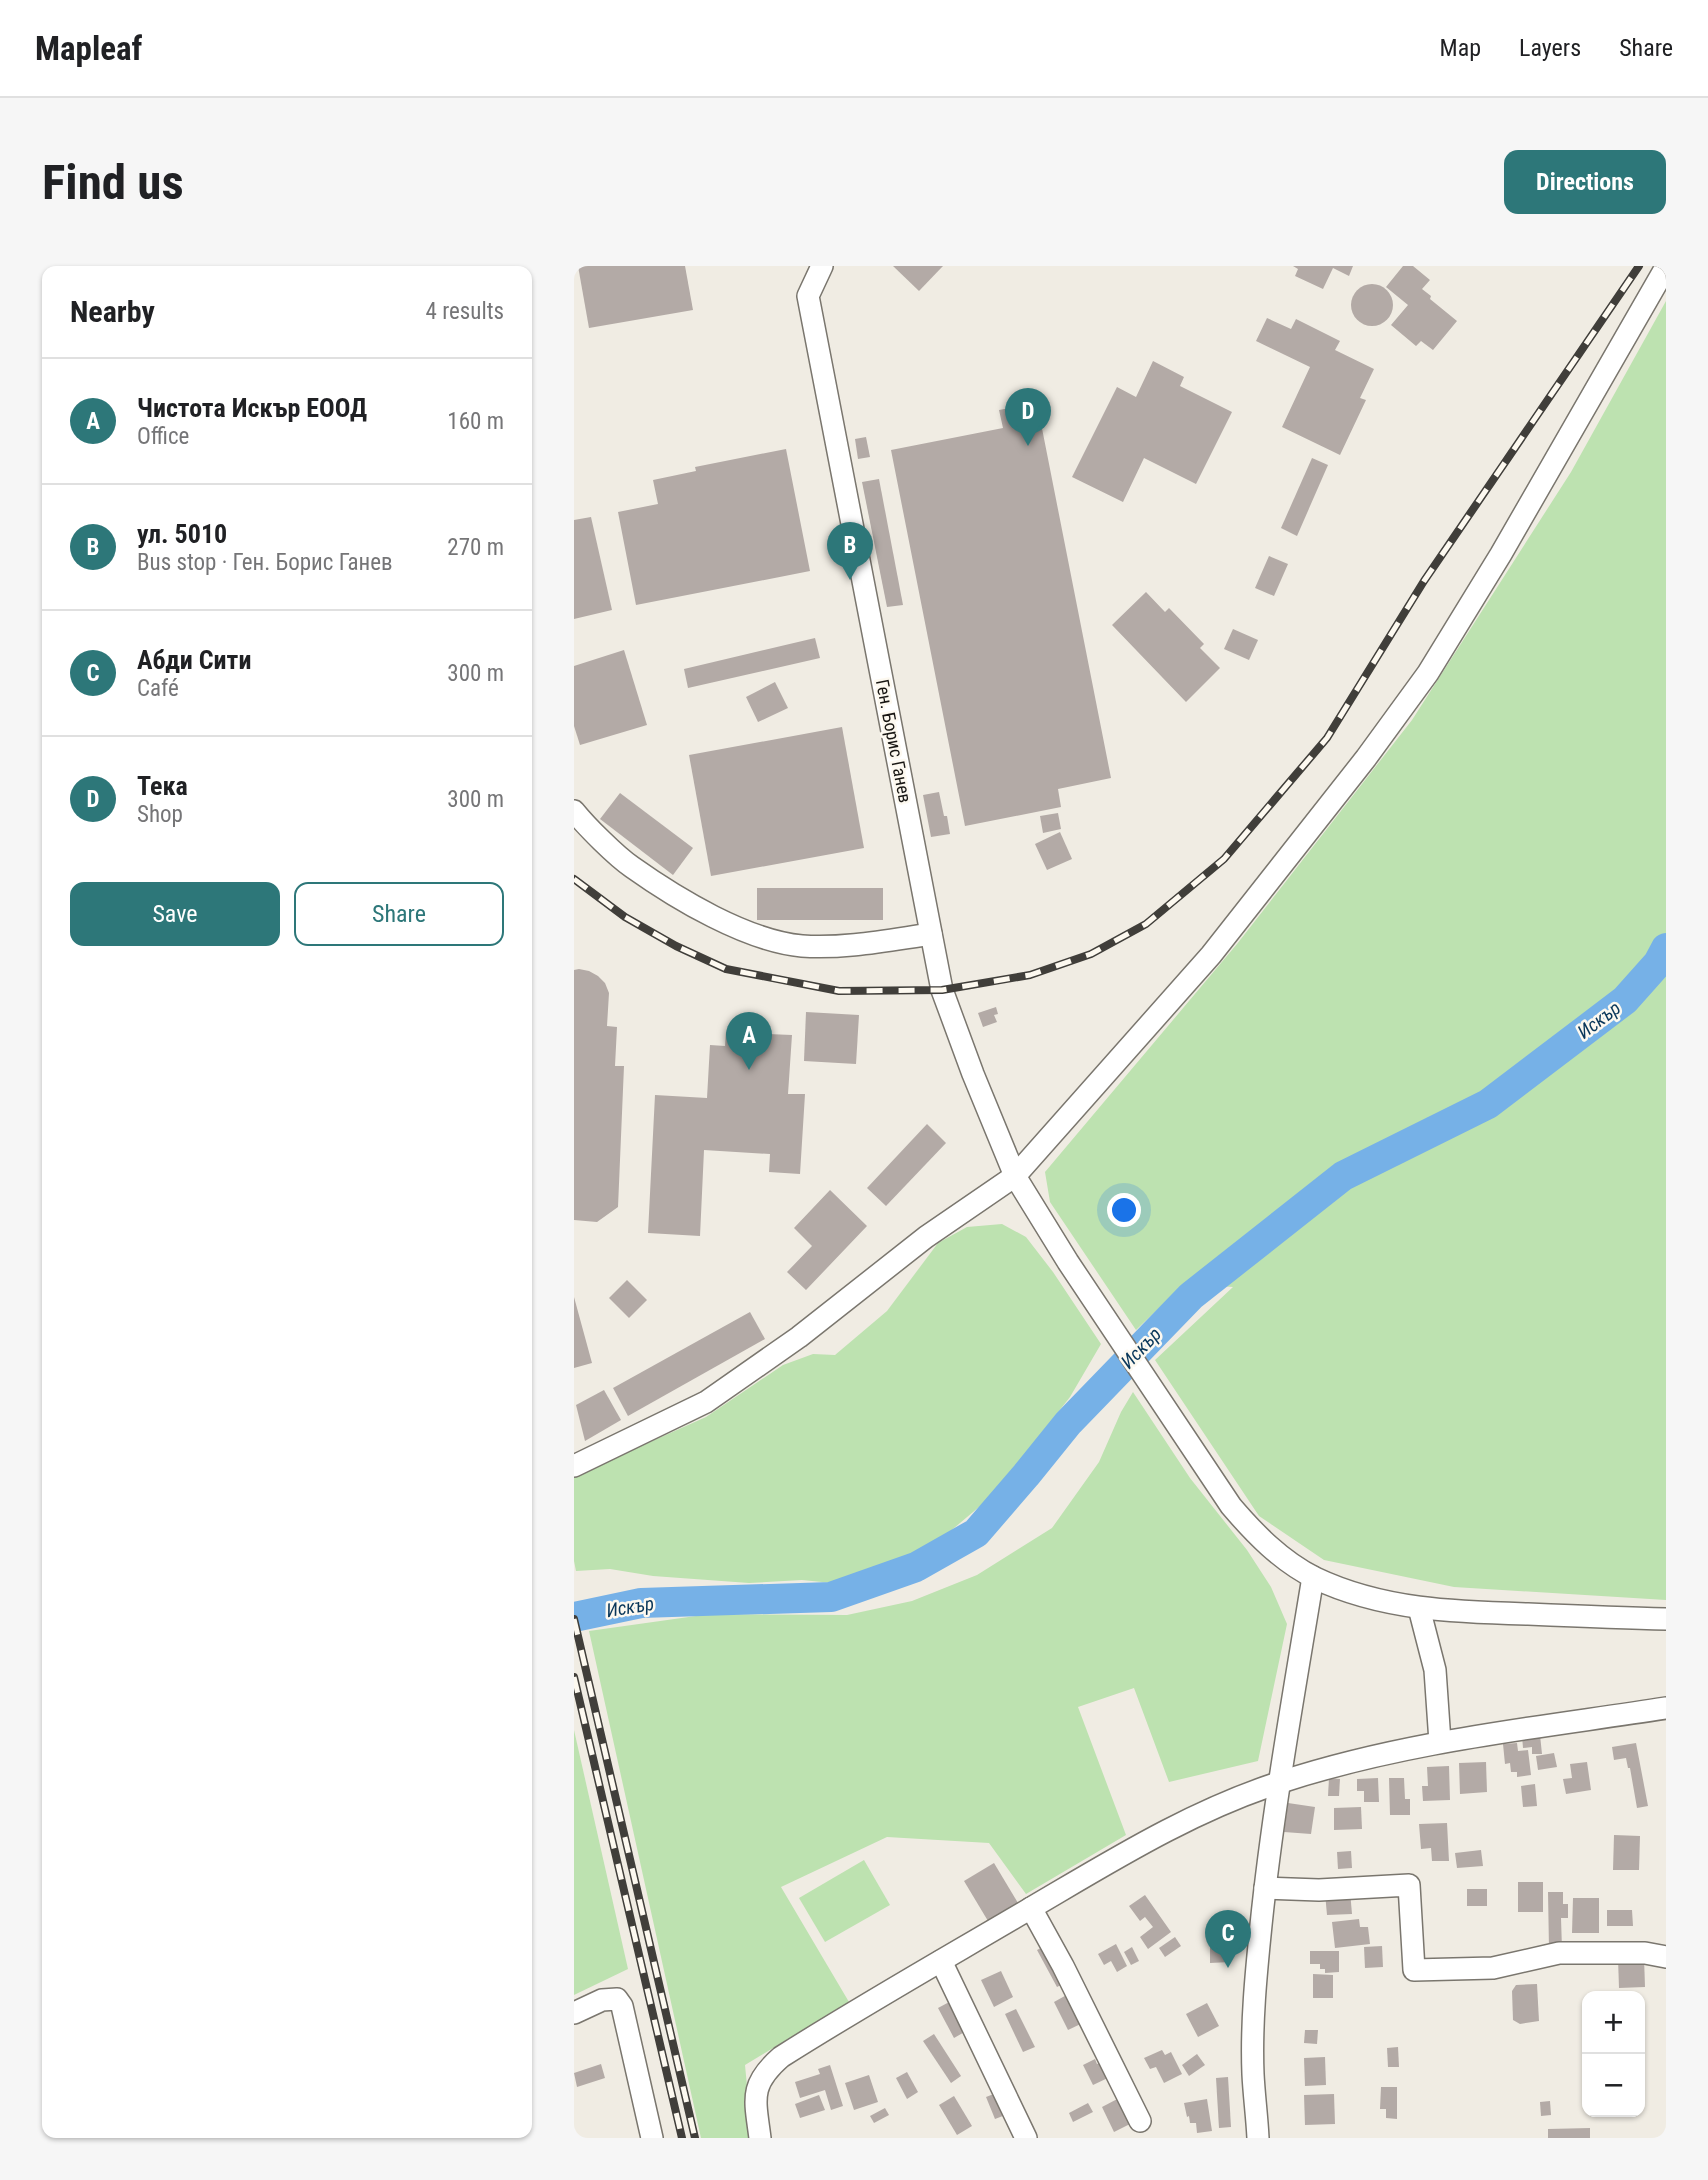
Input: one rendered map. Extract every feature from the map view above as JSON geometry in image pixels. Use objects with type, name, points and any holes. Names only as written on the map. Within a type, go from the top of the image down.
[{"type":"street","name":"Ген. Борис Ганев","points":[[822,266],[808,296],[942,990],[1015,1176],[1068,1262],[1231,1506],[1257,1536],[1284,1559],[1313,1577],[1374,1600],[1419,1608],[1459,1612],[1666,1619]]},
{"type":"street","points":[[574,1466],[706,1402],[799,1337],[926,1237],[1015,1176],[1211,955],[1366,758],[1428,673],[1508,542],[1666,267]]},
{"type":"street","points":[[574,811],[630,866],[699,908],[756,936],[802,946],[852,945],[931,934]]},
{"type":"street","points":[[1258,2138],[1253,2073],[1253,2017],[1265,1888],[1313,1577]]},
{"type":"street","points":[[1419,1608],[1435,1670],[1440,1742]]},
{"type":"street","points":[[760,2138],[756,2105],[757,2085],[766,2070],[781,2057],[1142,1842],[1189,1818],[1280,1782],[1440,1742],[1666,1708]]},
{"type":"street","points":[[1265,1888],[1319,1890],[1409,1885],[1414,1970],[1493,1968],[1559,1953],[1645,1954],[1666,1957]]},
{"type":"street","points":[[1031,1908],[1140,2121]]},
{"type":"street","points":[[941,1961],[1026,2138]]},
{"type":"street","points":[[574,2014],[610,1998],[617,1999],[622,2007],[652,2138]]},
{"type":"green space","points":[[1666,301],[1666,1600],[1454,1587],[1324,1560],[1259,1516],[1155,1360],[1233,1287],[1184,1284],[1136,1330],[1050,1202],[1045,1172],[1237,944],[1412,720],[1571,472]]},
{"type":"green space","points":[[1002,1224],[1026,1237],[1101,1344],[1070,1397],[992,1496],[928,1550],[832,1583],[802,1580],[749,1583],[653,1576],[610,1569],[576,1571],[574,1476],[706,1417],[783,1365],[813,1354],[835,1355],[887,1311],[938,1243],[967,1227]]},
{"type":"green space","points":[[1133,1392],[1190,1478],[1247,1550],[1271,1587],[1287,1624],[1258,1761],[1169,1782],[1134,1688],[1078,1707],[1126,1835],[1026,1894],[989,1843],[887,1837],[781,1887],[849,2002],[745,2065],[752,2138],[701,2138],[589,1631],[710,1614],[847,1615],[912,1601],[977,1575],[1052,1528],[1099,1462]]},
{"type":"green space","points":[[574,1730],[628,1969],[574,1995]]},
{"type":"green space","points":[[864,1860],[890,1905],[825,1942],[799,1898]]},
{"type":"building","points":[[578,266],[685,266],[693,310],[589,328]]},
{"type":"building","points":[[893,266],[943,266],[919,291]]},
{"type":"building","points":[[1293,266],[1353,266],[1349,276],[1333,268],[1323,289],[1295,276],[1298,269]]},
{"type":"building","points":[[1403,266],[1413,266],[1430,280],[1422,289],[1457,321],[1433,350],[1421,341],[1416,346],[1391,325],[1408,305],[1386,287]]},
{"type":"building","points":[[1372,284],[1387,290],[1393,305],[1387,320],[1372,326],[1357,320],[1351,305],[1357,290]]},
{"type":"building","points":[[1267,318],[1291,329],[1296,319],[1340,341],[1335,350],[1374,369],[1360,398],[1366,400],[1340,455],[1282,427],[1310,367],[1256,341]]},
{"type":"building","points":[[1153,361],[1184,377],[1180,386],[1232,412],[1196,484],[1144,458],[1123,502],[1072,477],[1117,387],[1136,397]]},
{"type":"building","points":[[1037,403],[1111,778],[1058,789],[1061,807],[965,826],[891,450],[1003,428],[999,410]]},
{"type":"building","points":[[866,437],[870,457],[858,459],[855,439]]},
{"type":"building","points":[[786,449],[810,571],[636,605],[618,512],[658,504],[653,480],[696,471],[695,467]]},
{"type":"building","points":[[1312,458],[1328,465],[1297,536],[1281,528]]},
{"type":"building","points":[[879,479],[903,605],[887,607],[862,482]]},
{"type":"building","points":[[591,517],[612,610],[574,619],[574,520]]},
{"type":"building","points":[[1269,556],[1288,564],[1274,596],[1255,588]]},
{"type":"building","points":[[1146,592],[1165,612],[1169,608],[1204,644],[1200,648],[1220,668],[1186,702],[1112,625]]},
{"type":"building","points":[[1233,629],[1258,640],[1249,660],[1224,649]]},
{"type":"building","points":[[815,638],[820,658],[688,688],[684,669]]},
{"type":"building","points":[[624,650],[647,725],[580,745],[574,726],[574,666]]},
{"type":"building","points":[[775,682],[788,708],[758,722],[746,697]]},
{"type":"building","points":[[842,727],[864,848],[711,876],[689,755]]},
{"type":"building","points":[[939,792],[950,834],[931,837],[923,795]]},
{"type":"building","points":[[620,793],[693,848],[673,875],[600,819]]},
{"type":"building","points":[[1058,813],[1061,829],[1043,833],[1040,816]]},
{"type":"building","points":[[1060,832],[1072,859],[1047,870],[1035,844]]},
{"type":"building","points":[[757,888],[883,888],[883,920],[757,920]]},
{"type":"building","points":[[574,970],[589,971],[605,983],[609,993],[607,1026],[617,1027],[615,1066],[624,1066],[618,1207],[597,1222],[574,1220]]},
{"type":"building","points":[[996,1007],[998,1014],[994,1015],[997,1022],[983,1027],[978,1013]]},
{"type":"building","points":[[806,1012],[859,1015],[856,1064],[804,1061]]},
{"type":"building","points":[[726,1032],[792,1035],[788,1094],[805,1094],[800,1174],[769,1172],[770,1154],[704,1150],[700,1236],[648,1233],[655,1095],[707,1098],[710,1045],[725,1046]]},
{"type":"building","points":[[927,1124],[946,1143],[886,1206],[867,1188]]},
{"type":"building","points":[[830,1190],[867,1226],[806,1290],[787,1272],[812,1246],[794,1228]]},
{"type":"building","points":[[627,1280],[647,1300],[629,1318],[609,1298]]},
{"type":"building","points":[[574,1297],[592,1363],[574,1368]]},
{"type":"building","points":[[750,1312],[765,1339],[628,1416],[613,1388]]},
{"type":"building","points":[[604,1390],[621,1420],[585,1441],[576,1405]]},
{"type":"building","points":[[1540,1735],[1542,1754],[1532,1754],[1532,1747],[1523,1748],[1522,1736]]},
{"type":"building","points":[[1517,1743],[1518,1751],[1528,1750],[1531,1775],[1517,1777],[1517,1772],[1511,1772],[1510,1763],[1505,1764],[1503,1744]]},
{"type":"building","points":[[1636,1743],[1648,1806],[1637,1808],[1626,1758],[1614,1760],[1612,1747]]},
{"type":"building","points":[[1554,1753],[1557,1767],[1538,1770],[1536,1756]]},
{"type":"building","points":[[1486,1762],[1487,1792],[1460,1794],[1459,1763]]},
{"type":"building","points":[[1587,1762],[1591,1790],[1566,1794],[1563,1779],[1572,1778],[1570,1764]]},
{"type":"building","points":[[1449,1766],[1450,1800],[1423,1801],[1422,1786],[1428,1786],[1427,1767]]},
{"type":"building","points":[[1329,1778],[1340,1779],[1339,1796],[1328,1796]]},
{"type":"building","points":[[1378,1778],[1379,1802],[1364,1802],[1364,1791],[1357,1791],[1357,1779]]},
{"type":"building","points":[[1389,1778],[1404,1778],[1405,1799],[1410,1799],[1410,1815],[1390,1815]]},
{"type":"building","points":[[1535,1784],[1537,1806],[1523,1807],[1521,1786]]},
{"type":"building","points":[[1288,1803],[1315,1807],[1311,1834],[1284,1832]]},
{"type":"building","points":[[1361,1807],[1362,1829],[1334,1830],[1334,1808]]},
{"type":"building","points":[[1447,1823],[1449,1861],[1432,1861],[1431,1848],[1421,1849],[1419,1824]]},
{"type":"building","points":[[1614,1835],[1640,1836],[1639,1870],[1613,1870]]},
{"type":"building","points":[[1481,1850],[1483,1866],[1457,1868],[1455,1853]]},
{"type":"building","points":[[1351,1851],[1352,1868],[1338,1869],[1337,1852]]},
{"type":"building","points":[[994,1863],[1018,1903],[988,1921],[964,1881]]},
{"type":"building","points":[[1518,1882],[1543,1882],[1543,1912],[1518,1912]]},
{"type":"building","points":[[1467,1889],[1487,1889],[1487,1906],[1467,1906]]},
{"type":"building","points":[[1350,1891],[1352,1914],[1327,1915],[1325,1893]]},
{"type":"building","points":[[1548,1892],[1563,1892],[1563,1904],[1568,1904],[1568,1918],[1561,1918],[1562,1949],[1549,1949]]},
{"type":"building","points":[[1145,1895],[1171,1932],[1148,1949],[1140,1937],[1153,1927],[1145,1917],[1140,1921],[1129,1906]]},
{"type":"building","points":[[1573,1898],[1599,1898],[1599,1933],[1572,1933]]},
{"type":"building","points":[[1607,1910],[1632,1910],[1633,1926],[1607,1926]]},
{"type":"building","points":[[1359,1919],[1360,1927],[1368,1927],[1370,1944],[1335,1948],[1332,1922]]},
{"type":"building","points":[[1217,1922],[1245,1922],[1245,1946],[1230,1946],[1230,1962],[1210,1963],[1210,1946],[1217,1946]]},
{"type":"building","points":[[1175,1937],[1181,1946],[1165,1957],[1159,1948]]},
{"type":"building","points":[[1116,1944],[1127,1966],[1117,1972],[1111,1961],[1104,1965],[1098,1954]]},
{"type":"building","points":[[1047,1945],[1067,1982],[1057,1987],[1037,1950]]},
{"type":"building","points":[[1382,1946],[1383,1967],[1365,1968],[1364,1947]]},
{"type":"building","points":[[1132,1947],[1139,1961],[1131,1965],[1124,1952]]},
{"type":"building","points":[[1310,1951],[1339,1951],[1339,1972],[1325,1973],[1325,1969],[1320,1969],[1320,1964],[1310,1964]]},
{"type":"building","points":[[1644,1957],[1645,1987],[1619,1988],[1618,1958]]},
{"type":"building","points":[[1001,1971],[1013,1997],[994,2007],[981,1980]]},
{"type":"building","points":[[1313,1974],[1333,1975],[1333,1998],[1313,1998]]},
{"type":"building","points":[[1537,1984],[1539,2021],[1520,2024],[1513,2020],[1512,1991],[1516,1985]]},
{"type":"building","points":[[1072,1992],[1087,2021],[1068,2030],[1054,2002]]},
{"type":"building","points":[[953,2000],[968,2030],[954,2038],[938,2008]]},
{"type":"building","points":[[1207,2003],[1219,2026],[1198,2037],[1186,2014]]},
{"type":"building","points":[[1016,2009],[1035,2047],[1023,2052],[1005,2014]]},
{"type":"building","points":[[1305,2030],[1318,2030],[1317,2044],[1304,2043]]},
{"type":"building","points":[[934,2034],[961,2076],[951,2083],[923,2041]]},
{"type":"building","points":[[1398,2047],[1399,2067],[1388,2067],[1387,2048]]},
{"type":"building","points":[[1162,2050],[1165,2055],[1171,2052],[1182,2074],[1164,2083],[1156,2067],[1150,2069],[1144,2058]]},
{"type":"building","points":[[1197,2054],[1205,2065],[1189,2076],[1182,2065]]},
{"type":"building","points":[[1325,2057],[1326,2085],[1305,2086],[1304,2058]]},
{"type":"building","points":[[1095,2059],[1097,2064],[1104,2061],[1112,2076],[1093,2085],[1083,2065]]},
{"type":"building","points":[[601,2064],[605,2078],[577,2087],[574,2073]]},
{"type":"building","points":[[830,2065],[843,2106],[831,2110],[825,2090],[800,2098],[795,2082],[820,2074],[818,2069]]},
{"type":"building","points":[[907,2072],[918,2092],[907,2099],[896,2078]]},
{"type":"building","points":[[869,2075],[878,2102],[854,2110],[845,2083]]},
{"type":"building","points":[[1228,2077],[1231,2127],[1219,2128],[1216,2078]]},
{"type":"building","points":[[1381,2087],[1397,2087],[1397,2119],[1386,2118],[1386,2109],[1380,2109]]},
{"type":"building","points":[[999,2092],[1008,2114],[995,2119],[986,2097]]},
{"type":"building","points":[[1334,2094],[1335,2124],[1305,2125],[1304,2095]]},
{"type":"building","points":[[819,2095],[825,2110],[800,2118],[795,2104]]},
{"type":"building","points":[[954,2096],[972,2126],[957,2135],[939,2105]]},
{"type":"building","points":[[1123,2096],[1136,2121],[1114,2132],[1102,2107]]},
{"type":"building","points":[[1207,2099],[1212,2131],[1197,2133],[1196,2123],[1190,2123],[1184,2103]]},
{"type":"building","points":[[1550,2101],[1551,2115],[1541,2116],[1540,2102]]},
{"type":"building","points":[[1088,2103],[1093,2112],[1073,2122],[1069,2113]]},
{"type":"building","points":[[885,2108],[889,2115],[874,2123],[870,2116]]},
{"type":"building","points":[[1590,2128],[1590,2138],[1548,2138],[1548,2129]]},
{"type":"waterway","name":"Искър","points":[[574,1617],[641,1603],[831,1597],[916,1567],[976,1533],[1068,1423],[1191,1296],[1343,1176],[1488,1104],[1625,1000],[1658,963],[1666,948]]},
{"type":"railway","points":[[574,879],[625,917],[676,946],[726,969],[839,991],[942,990],[1030,975],[1091,954],[1146,924],[1224,859],[1327,738],[1424,581],[1639,266]]},
{"type":"railway","points":[[574,1619],[695,2138]]},
{"type":"railway","points":[[574,1677],[682,2138]]},
{"type":"place","name":"Тека","points":[[1028,446]]},
{"type":"place","name":"ул. 5010","points":[[850,580]]},
{"type":"place","name":"Чистота Искър ЕООД","points":[[749,1070]]},
{"type":"place","name":"Абди Сити","points":[[1228,1968]]}]
